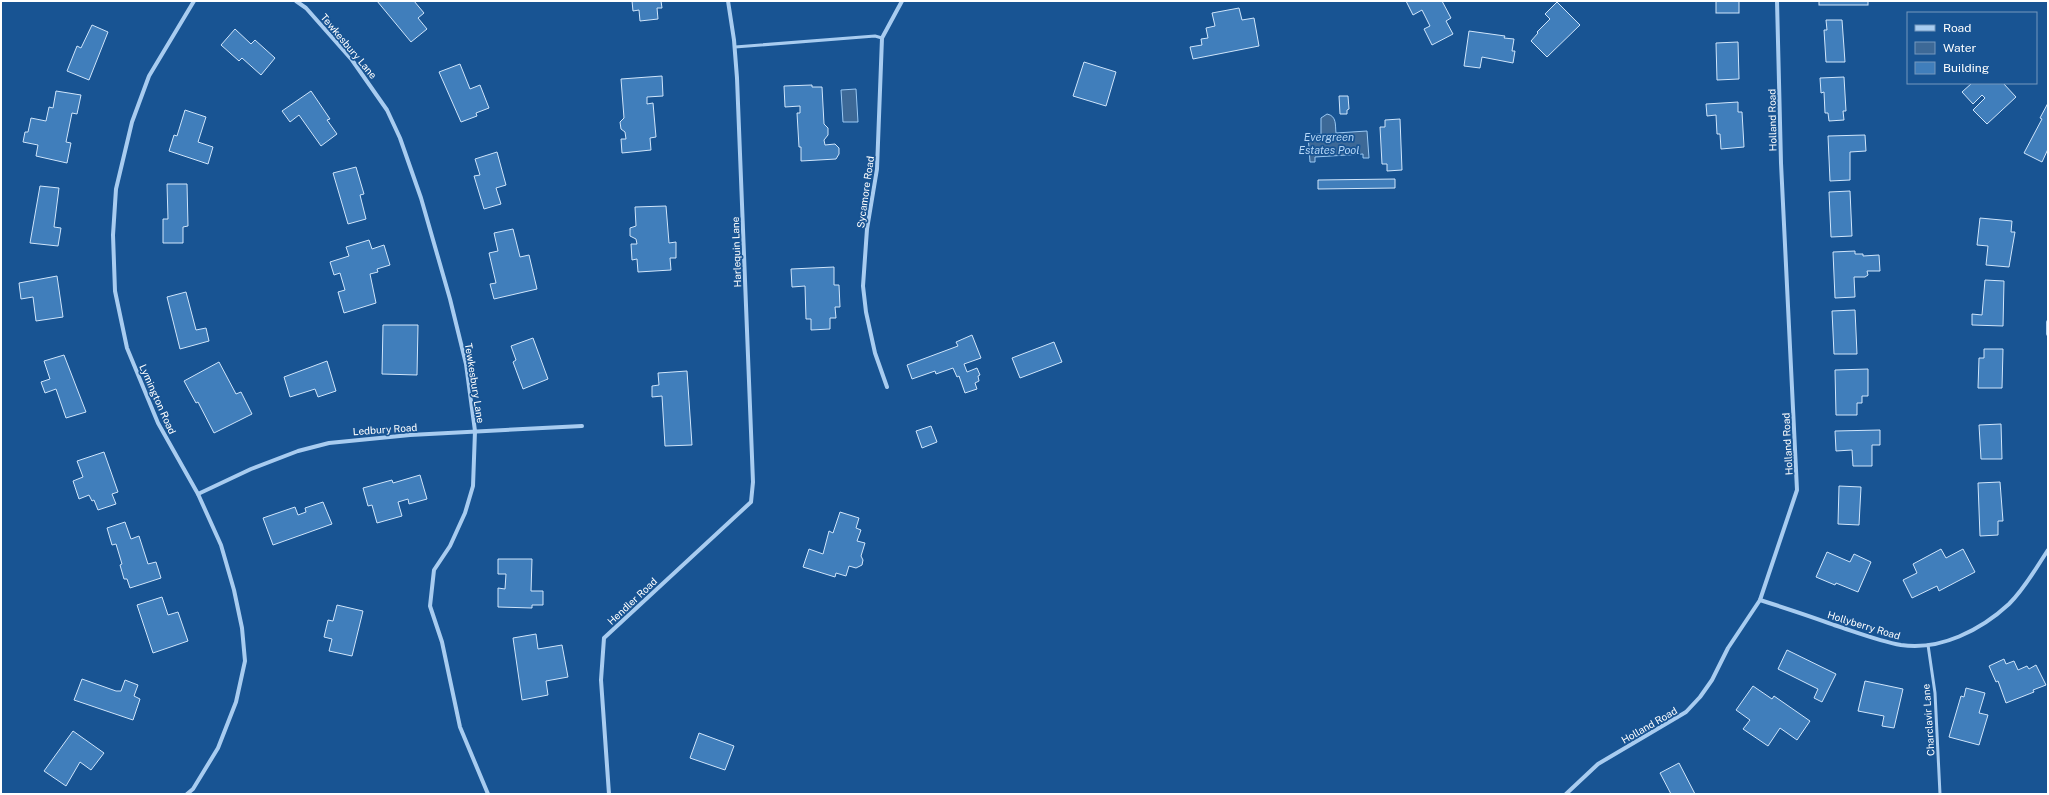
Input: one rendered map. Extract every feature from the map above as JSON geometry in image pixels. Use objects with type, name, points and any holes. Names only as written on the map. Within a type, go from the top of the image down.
[{"type":"street","name":"Lymington Road","points":[[187,794],[193,789],[218,748],[236,702],[246,661],[242,628],[234,590],[221,545],[198,494],[158,423],[127,348],[115,291],[113,235],[116,189],[132,122],[149,76],[194,1]]},
{"type":"street","name":"Tewkesbury Lane","points":[[296,1],[306,8],[352,60],[386,110],[400,138],[421,198],[450,299],[466,364],[474,431],[472,486],[465,513],[450,546],[434,570],[430,606],[442,642],[460,727],[488,794]]},
{"type":"street","name":"Harlequin Lane","points":[[728,1],[735,47],[753,482],[751,502]]},
{"type":"street","name":"Sycamore Road","points":[[887,387],[875,353],[866,312],[863,286],[867,229],[877,169],[882,38],[902,1]]},
{"type":"street","name":"Holland Road","points":[[1566,794],[1598,764],[1686,712],[1712,680],[1728,648],[1760,600],[1797,490],[1781,163],[1777,1]]},
{"type":"street","points":[[2048,322],[2048,334]]},
{"type":"street","name":"Ledbury Road","points":[[198,494],[250,469],[298,451],[329,443],[355,439],[474,431],[582,426]]},
{"type":"street","name":"Hendler Road","points":[[609,794],[601,680],[604,638],[751,502]]},
{"type":"street","name":"Hollyberry Road","points":[[1760,600],[1883,640],[1902,645],[1928,645],[1943,642],[1979,626],[2008,604],[2031,576],[2048,550]]},
{"type":"lane","points":[[735,47],[875,36],[882,38]]},
{"type":"lane","name":"Charclavir Lane","points":[[1928,645],[1935,693],[1940,794]]},
{"type":"water","points":[[856,89],[858,122],[843,122],[841,90]]},
{"type":"water","name":"Evergreen Estates Pool","points":[[1327,114],[1334,119],[1336,133],[1367,131],[1369,158],[1363,158],[1363,154],[1315,157],[1315,162],[1310,162],[1308,135],[1321,134],[1321,118]]},
{"type":"building","points":[[377,1],[414,1],[424,13],[418,18],[427,29],[411,42]]},
{"type":"building","points":[[632,1],[661,1],[662,8],[657,8],[658,19],[640,21],[639,10],[633,11]]},
{"type":"building","points":[[1406,1],[1442,1],[1451,18],[1446,21],[1453,34],[1432,45],[1424,29],[1430,26],[1422,10],[1413,15]]},
{"type":"building","points":[[1716,1],[1739,1],[1739,13],[1716,13]]},
{"type":"building","points":[[1819,1],[1868,1],[1868,5],[1819,5]]},
{"type":"building","points":[[1557,2],[1580,25],[1547,57],[1531,41],[1538,33],[1537,32],[1550,19],[1545,14]]},
{"type":"building","points":[[1239,8],[1242,20],[1254,18],[1259,46],[1193,59],[1190,47],[1202,45],[1201,39],[1208,38],[1206,28],[1215,26],[1212,13]]},
{"type":"building","points":[[1826,20],[1842,20],[1845,62],[1826,62],[1824,30],[1827,30]]},
{"type":"building","points":[[92,25],[108,32],[89,80],[67,71],[77,46],[81,48]]},
{"type":"building","points":[[235,29],[251,44],[255,40],[275,58],[261,75],[242,58],[239,61],[221,45]]},
{"type":"building","points":[[1469,31],[1505,36],[1504,38],[1514,39],[1512,51],[1515,51],[1513,63],[1482,57],[1480,68],[1464,66]]},
{"type":"building","points":[[1738,42],[1739,79],[1717,80],[1716,43]]},
{"type":"building","points":[[1084,62],[1116,72],[1106,106],[1073,96]]},
{"type":"building","points":[[460,64],[470,89],[480,85],[489,108],[476,113],[477,116],[461,122],[439,72]]},
{"type":"building","points":[[662,76],[663,96],[647,97],[647,104],[653,103],[656,137],[650,138],[651,150],[622,153],[621,139],[626,139],[625,132],[621,129],[620,122],[624,118],[621,79]]},
{"type":"building","points":[[1844,77],[1846,111],[1843,111],[1844,120],[1829,121],[1828,113],[1825,113],[1824,92],[1821,93],[1820,78]]},
{"type":"building","points":[[1971,84],[2004,84],[2016,97],[1987,124],[1973,110],[1985,98],[1982,95],[1973,104],[1962,92]]},
{"type":"building","points":[[812,85],[812,87],[822,87],[824,124],[828,128],[828,135],[824,140],[825,145],[835,144],[839,148],[839,154],[836,159],[801,161],[797,113],[800,113],[800,106],[785,107],[784,86]]},
{"type":"building","points":[[56,91],[81,95],[77,114],[72,113],[66,142],[71,143],[67,163],[36,156],[38,145],[23,142],[25,132],[28,132],[31,118],[46,121],[49,107],[53,108]]},
{"type":"building","points":[[311,91],[330,119],[327,120],[337,134],[321,146],[299,115],[290,122],[282,111]]},
{"type":"building","points":[[1339,96],[1348,96],[1349,109],[1347,110],[1347,114],[1340,114]]},
{"type":"building","points":[[1738,102],[1738,112],[1742,112],[1744,147],[1721,149],[1720,134],[1717,134],[1716,115],[1707,116],[1706,104]]},
{"type":"building","points":[[2048,103],[2048,149],[2042,162],[2024,153],[2042,119],[2040,118]]},
{"type":"building","points":[[185,110],[206,117],[198,142],[213,147],[208,164],[169,151],[174,135],[177,136]]},
{"type":"building","points":[[1400,119],[1402,170],[1387,171],[1387,164],[1382,164],[1380,127],[1385,127],[1385,120]]},
{"type":"building","points":[[1865,135],[1866,151],[1850,152],[1850,180],[1830,181],[1828,136]]},
{"type":"building","points":[[497,152],[506,185],[496,188],[501,204],[484,209],[474,176],[480,175],[475,159]]},
{"type":"building","points":[[356,167],[364,194],[360,195],[366,219],[348,224],[333,173]]},
{"type":"building","points":[[1395,179],[1395,188],[1318,189],[1318,180]]},
{"type":"building","points":[[167,184],[187,184],[188,226],[183,227],[183,243],[163,243],[163,219],[168,219]]},
{"type":"building","points":[[40,186],[59,188],[54,227],[61,228],[58,246],[30,243]]},
{"type":"building","points":[[1850,191],[1852,236],[1831,237],[1829,192]]},
{"type":"building","points":[[666,206],[669,243],[676,242],[676,258],[670,258],[671,270],[638,272],[637,259],[632,260],[631,244],[637,244],[636,239],[630,236],[630,228],[636,226],[635,207]]},
{"type":"building","points":[[1980,218],[2012,221],[2011,232],[2015,232],[2009,267],[1986,265],[1988,246],[1977,245]]},
{"type":"building","points":[[513,229],[520,257],[529,255],[537,289],[494,299],[490,284],[496,283],[489,253],[498,251],[494,233]]},
{"type":"building","points":[[369,240],[372,249],[384,245],[390,265],[377,269],[378,272],[370,274],[376,303],[344,313],[338,292],[345,290],[340,273],[334,275],[330,262],[349,256],[346,247]]},
{"type":"building","points":[[1855,251],[1855,254],[1863,254],[1863,256],[1879,255],[1880,271],[1867,271],[1868,275],[1865,277],[1854,277],[1855,297],[1835,298],[1833,252]]},
{"type":"building","points":[[834,267],[834,285],[839,285],[840,307],[835,307],[836,318],[830,318],[830,329],[811,330],[811,319],[806,319],[805,286],[792,287],[791,269]]},
{"type":"building","points":[[57,276],[63,317],[36,321],[33,297],[21,299],[19,283]]},
{"type":"building","points":[[1985,280],[2004,281],[2003,326],[1972,325],[1972,314],[1982,315]]},
{"type":"building","points":[[186,292],[196,330],[206,328],[209,341],[180,349],[167,297]]},
{"type":"building","points":[[1855,310],[1857,354],[1834,354],[1832,311]]},
{"type":"building","points":[[383,325],[418,325],[417,375],[382,374]]},
{"type":"building","points":[[972,335],[981,358],[964,364],[967,372],[977,368],[980,375],[978,376],[979,381],[975,383],[977,389],[965,393],[959,376],[957,377],[953,368],[936,374],[935,371],[912,379],[907,365],[958,346],[956,342]]},
{"type":"building","points":[[533,338],[548,379],[523,389],[513,362],[516,360],[511,346]]},
{"type":"building","points":[[1054,342],[1062,362],[1020,378],[1012,358]]},
{"type":"building","points":[[1984,349],[2003,349],[2002,388],[1978,388],[1979,358],[1984,358]]},
{"type":"building","points":[[64,355],[86,412],[66,418],[56,389],[45,393],[41,382],[50,379],[44,361]]},
{"type":"building","points":[[327,361],[336,391],[318,397],[315,389],[290,397],[284,377]]},
{"type":"building","points":[[219,362],[236,394],[241,392],[252,414],[214,433],[198,402],[196,403],[184,381]]},
{"type":"building","points":[[1868,369],[1868,396],[1862,396],[1862,403],[1857,403],[1857,415],[1836,415],[1835,370]]},
{"type":"building","points":[[687,371],[692,445],[665,446],[662,396],[652,397],[652,386],[659,385],[658,373]]},
{"type":"building","points":[[2001,424],[2002,459],[1981,459],[1979,425]]},
{"type":"building","points":[[931,426],[937,442],[922,448],[916,431]]},
{"type":"building","points":[[1880,430],[1880,445],[1872,445],[1872,466],[1853,466],[1852,450],[1836,451],[1835,431]]},
{"type":"building","points":[[104,452],[118,492],[112,494],[116,504],[98,510],[94,500],[92,501],[89,495],[79,499],[73,481],[83,477],[77,461]]},
{"type":"building","points":[[420,475],[427,499],[409,504],[408,499],[398,502],[402,516],[377,523],[372,505],[368,506],[363,488],[392,480],[393,483]]},
{"type":"building","points":[[2000,482],[2003,521],[1998,521],[1998,535],[1980,536],[1978,483]]},
{"type":"building","points":[[1839,486],[1861,487],[1859,525],[1838,524]]},
{"type":"building","points":[[323,502],[332,524],[273,545],[263,518],[295,507],[298,515],[306,512],[305,508]]},
{"type":"building","points":[[840,512],[859,518],[856,528],[861,530],[857,541],[865,543],[861,556],[863,560],[862,565],[856,568],[849,566],[846,576],[836,573],[835,577],[803,567],[809,549],[823,554],[829,531],[833,533]]},
{"type":"building","points":[[125,522],[131,539],[139,536],[148,564],[156,562],[161,578],[130,588],[127,579],[124,579],[120,565],[122,564],[116,544],[112,545],[107,528]]},
{"type":"building","points":[[1941,549],[1946,558],[1963,549],[1975,572],[1939,591],[1937,586],[1912,598],[1903,580],[1917,573],[1913,564]]},
{"type":"building","points":[[1827,552],[1850,562],[1854,554],[1871,562],[1858,592],[1816,577]]},
{"type":"building","points":[[498,559],[532,559],[531,591],[543,591],[543,605],[532,605],[532,608],[498,607],[498,588],[505,589],[506,574],[498,574]]},
{"type":"building","points":[[162,597],[168,615],[178,612],[188,641],[153,653],[137,605]]},
{"type":"building","points":[[337,605],[363,611],[352,656],[329,651],[332,639],[324,637],[328,620],[333,621]]},
{"type":"building","points":[[536,634],[538,649],[562,645],[568,677],[546,681],[548,695],[522,700],[513,638]]},
{"type":"building","points":[[1787,650],[1836,674],[1822,702],[1814,698],[1818,689],[1778,669]]},
{"type":"building","points":[[2004,659],[2006,664],[2014,661],[2018,670],[2027,666],[2029,669],[2036,665],[2046,685],[2033,690],[2034,692],[2006,703],[1998,681],[1996,682],[1989,666]]},
{"type":"building","points":[[82,679],[116,691],[121,691],[125,680],[138,685],[134,696],[140,699],[133,720],[74,700]]},
{"type":"building","points":[[1865,681],[1903,689],[1894,728],[1882,726],[1884,716],[1858,711]]},
{"type":"building","points":[[1753,686],[1772,699],[1774,696],[1810,721],[1797,740],[1780,728],[1768,746],[1743,729],[1750,720],[1736,710]]},
{"type":"building","points":[[1966,688],[1985,693],[1979,713],[1988,715],[1979,745],[1949,737],[1961,696],[1964,697]]},
{"type":"building","points":[[73,731],[104,753],[91,770],[80,762],[66,786],[44,771]]},
{"type":"building","points":[[699,733],[734,746],[725,770],[690,758]]},
{"type":"building","points":[[1679,763],[1695,794],[1671,794],[1660,773]]}]
